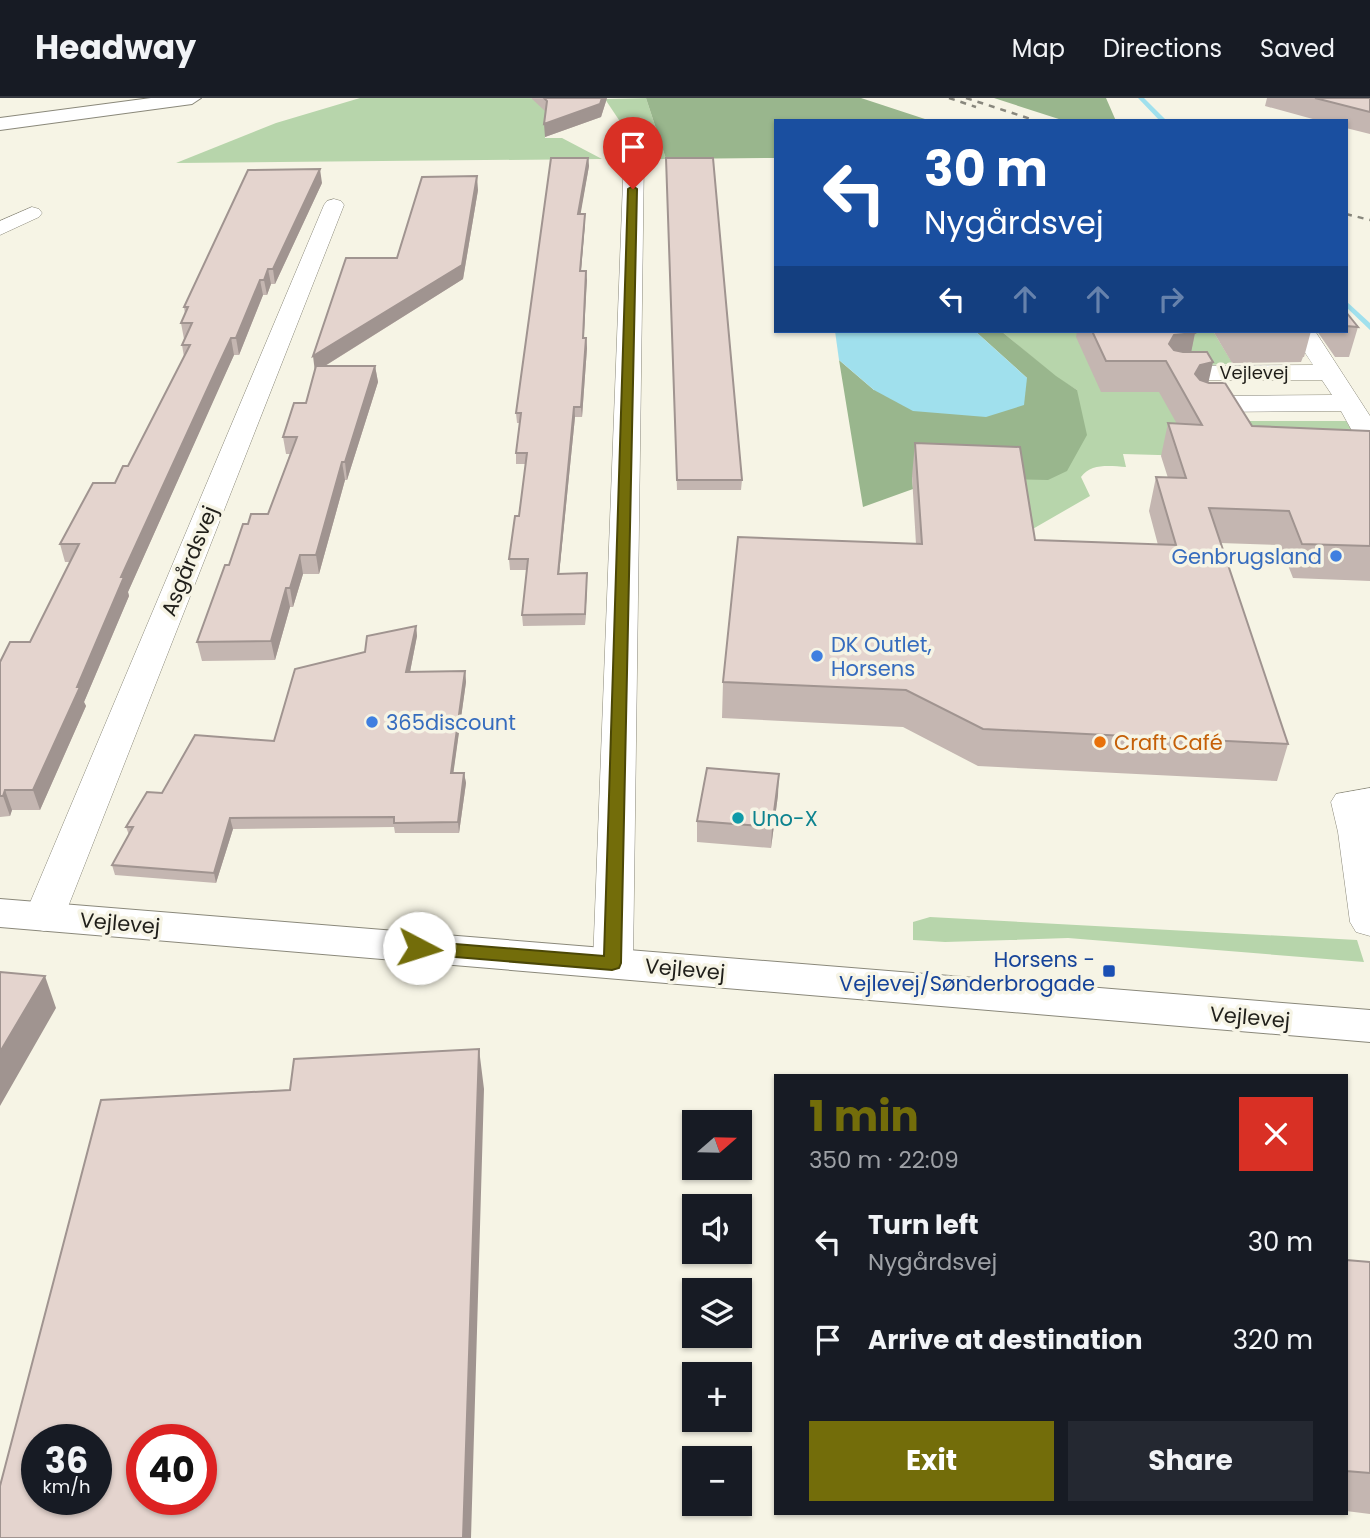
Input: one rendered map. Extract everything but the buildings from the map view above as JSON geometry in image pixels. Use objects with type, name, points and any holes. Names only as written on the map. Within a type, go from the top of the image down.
[{"type":"street","points":[[0,112],[104,98]]},
{"type":"street","points":[[0,124],[192,98]]},
{"type":"street","points":[[612,963],[634,156]]},
{"type":"street","name":"Asgårdsvej","points":[[44,917],[334,205]]},
{"type":"street","points":[[0,229],[32,214]]},
{"type":"street","name":"Vejlevej","points":[[1304,333],[1331,372],[1370,440]]},
{"type":"street","name":"Vejlevej","points":[[1177,373],[1331,372]]},
{"type":"street","name":"Vejlevej","points":[[1203,404],[1350,403]]},
{"type":"street","points":[[1366,823],[1363,899],[1370,922]]},
{"type":"street","name":"Vejlevej","points":[[0,913],[1370,1026]]},
{"type":"green space","points":[[360,98],[531,98],[546,103],[545,138],[562,138],[602,159],[176,163],[276,123]]},
{"type":"green space","points":[[646,98],[666,159],[645,159],[605,99]]},
{"type":"green space","points":[[646,98],[861,98],[925,119],[774,119],[774,158],[666,159]]},
{"type":"green space","points":[[994,98],[1106,98],[1115,119],[1059,119]]},
{"type":"green space","points":[[977,333],[1003,333],[1077,390],[1087,435],[1067,471],[1048,480],[912,477],[913,489],[863,507],[839,360],[874,390],[1027,378]]},
{"type":"green space","points":[[1003,333],[1139,333],[1172,392],[1201,421],[1346,421],[1370,461],[1123,454],[1126,467],[1101,466],[1090,469],[1081,477],[1090,496],[1024,534],[1015,480],[1077,390],[1056,377]]},
{"type":"green space","points":[[1150,333],[1214,333],[1233,364],[1206,365]]},
{"type":"green space","points":[[930,917],[1357,940],[1364,962],[1068,938],[945,942],[913,940],[913,922]]},
{"type":"water","points":[[835,333],[977,333],[1027,378],[1024,405],[986,417],[913,411],[874,390],[839,360]]},
{"type":"waterway","points":[[1141,98],[1162,119]]},
{"type":"waterway","points":[[1348,305],[1370,328]]},
{"type":"railway","points":[[949,98],[976,107]]},
{"type":"railway","points":[[966,98],[1031,119]]},
{"type":"railway","points":[[1348,214],[1370,220]]},
{"type":"place","name":"Genbrugsland","points":[[1336,556]]},
{"type":"place","name":"DK Outlet, Horsens","points":[[817,656]]},
{"type":"place","name":"365discount","points":[[372,722]]},
{"type":"place","name":"Craft Café","points":[[1100,742]]},
{"type":"place","name":"Uno-X","points":[[738,818]]},
{"type":"place","name":"Horsens - Vejlevej/Sønderbrogade","points":[[1109,971]]},
{"type":"route","points":[[419,948],[612,963],[633,189]]}]
